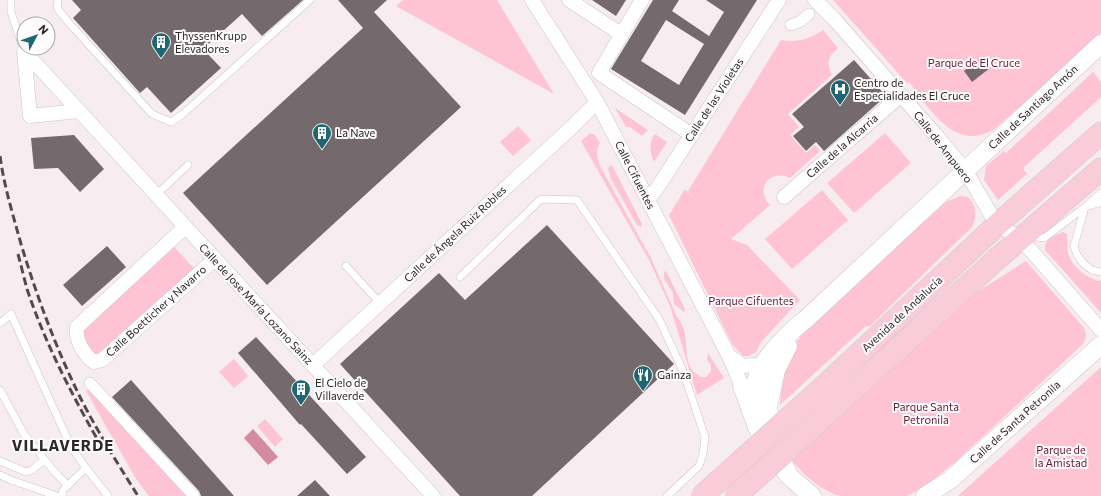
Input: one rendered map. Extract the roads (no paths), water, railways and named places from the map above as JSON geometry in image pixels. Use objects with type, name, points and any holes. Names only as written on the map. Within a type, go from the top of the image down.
[{"type":"main road","name":"Avenida de Andalucía","points":[[702,496],[832,379],[997,225],[1101,133]]},
{"type":"main road","name":"Avenida de Andalucía","points":[[736,496],[1022,237],[1101,169]]},
{"type":"street","name":"Calle Cifuentes","points":[[532,0],[597,102],[729,356],[759,381]]},
{"type":"street","points":[[569,0],[621,34]]},
{"type":"street","points":[[642,0],[599,73],[692,135]]},
{"type":"street","name":"Calle de las Violetas","points":[[648,199],[656,190],[779,0]]},
{"type":"street","name":"Calle de Ampuero","points":[[815,0],[835,20],[965,170],[997,225]]},
{"type":"street","points":[[791,25],[801,21],[809,14]]},
{"type":"street","name":"Calle de Santiago Amón","points":[[789,476],[774,444],[768,407],[759,381],[785,351],[805,320],[1101,44]]},
{"type":"street","points":[[24,56],[30,116],[79,111]]},
{"type":"street","name":"Calle de Jose María Lozano Sainz","points":[[29,56],[433,496]]},
{"type":"street","name":"Calle de la Alcarria","points":[[784,197],[901,95]]},
{"type":"street","name":"Calle de Ángela Ruiz Robles","points":[[313,366],[572,127],[597,102]]},
{"type":"street","points":[[997,225],[1022,237],[1101,330]]},
{"type":"street","name":"Calle Boetticher y Navarro","points":[[185,227],[77,327],[76,334],[86,357],[94,362],[102,360],[215,259]]},
{"type":"street","name":"Calle de Santa Petronila","points":[[925,496],[950,480],[1101,345]]},
{"type":"street","points":[[729,356],[743,366],[754,365],[759,381],[754,416],[757,427],[767,449],[789,476],[810,496]]},
{"type":"street","points":[[90,383],[194,496]]},
{"type":"lane","points":[[12,0],[11,12],[16,27]]},
{"type":"lane","points":[[58,0],[57,8],[69,23],[152,114],[171,122],[183,114],[310,0]]},
{"type":"lane","points":[[156,195],[188,165]]},
{"type":"lane","points":[[1022,237],[1044,238],[1101,193]]},
{"type":"lane","points":[[460,277],[541,199],[577,200],[659,319],[683,371],[705,437],[704,454],[699,466],[667,496]]},
{"type":"lane","points":[[1085,207],[1101,202]]},
{"type":"lane","points":[[1085,207],[1074,246],[1077,255],[1084,264],[1092,270],[1101,272]]},
{"type":"lane","points":[[346,266],[380,303]]},
{"type":"lane","points":[[0,323],[11,314],[71,447],[108,496]]},
{"type":"lane","points":[[0,390],[24,434],[44,460],[68,486]]},
{"type":"lane","points":[[0,461],[26,472],[32,470],[44,460]]},
{"type":"lane","points":[[62,496],[64,490],[86,468]]},
{"type":"lane","points":[[0,475],[56,496]]},
{"type":"railway","points":[[0,156],[6,189],[21,244],[40,303],[55,341],[71,379],[87,410],[138,496]]},
{"type":"railway","points":[[18,254],[27,289],[42,329],[69,388],[100,444]]},
{"type":"place","name":"ThyssenKrupp Elevadores","points":[[161,59]]},
{"type":"place","name":"Centro de Especialidades El Cruce","points":[[840,106]]},
{"type":"place","name":"La Nave","points":[[322,150]]},
{"type":"place","name":"Gainza","points":[[643,392]]},
{"type":"place","name":"El Cielo de Villaverde","points":[[301,406]]},
{"type":"district","name":"VILLAVERDE","points":[[63,446]]},
{"type":"park label","name":"Parque de El Cruce","points":[[974,63]]},
{"type":"park label","name":"Parque Cifuentes","points":[[751,301]]},
{"type":"park label","name":"Parque Santa Petronila","points":[[926,413]]},
{"type":"park label","name":"Parque de la Amistad","points":[[1061,456]]}]
